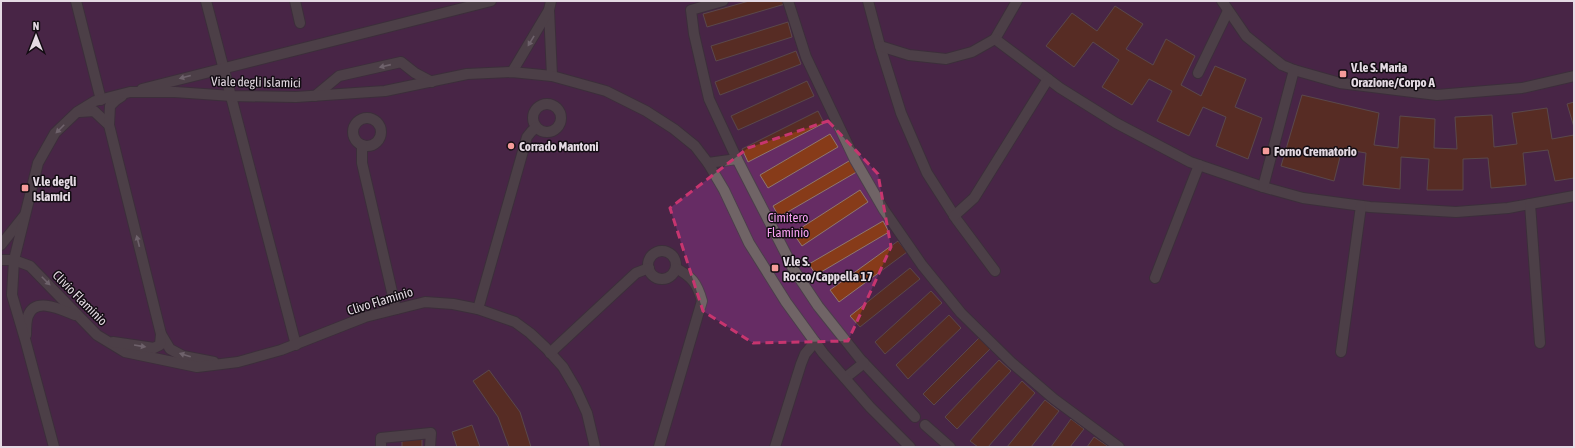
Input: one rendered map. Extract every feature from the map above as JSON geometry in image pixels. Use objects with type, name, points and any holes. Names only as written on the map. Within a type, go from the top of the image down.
[{"type":"lane","points":[[76,1],[101,100]]},
{"type":"lane","points":[[206,1],[296,345]]},
{"type":"lane","points":[[295,1],[300,23]]},
{"type":"lane","points":[[223,364],[183,356],[170,349],[161,334],[109,125],[110,106],[116,100],[130,92],[223,67],[491,1]]},
{"type":"lane","points":[[723,1],[691,10],[694,34],[709,99],[737,159],[787,256]]},
{"type":"lane","points":[[788,1],[806,56],[855,160],[884,210],[922,265],[961,313],[1012,363],[1054,399],[1119,447]]},
{"type":"lane","points":[[868,1],[880,46],[901,113],[927,172],[954,216],[995,271]]},
{"type":"lane","points":[[880,46],[909,55],[946,59],[972,52],[995,39],[1017,1]]},
{"type":"lane","points":[[1222,1],[1246,36],[1282,65],[1340,84],[1437,95],[1522,88],[1574,76]]},
{"type":"lane","points":[[512,72],[550,5]]},
{"type":"lane","points":[[550,5],[552,76]]},
{"type":"lane","points":[[1198,73],[1228,11]]},
{"type":"lane","points":[[995,39],[1048,79],[1116,123],[1190,162],[1263,187],[1302,198],[1361,206],[1456,212],[1508,208],[1574,196]]},
{"type":"lane","points":[[315,96],[339,76],[401,62],[415,73],[432,82]]},
{"type":"lane","points":[[1263,187],[1294,70]]},
{"type":"lane","name":"Viale degli Islamici","points":[[54,447],[12,295],[14,260],[38,163],[55,133],[77,112],[95,101],[130,92],[175,92],[232,96],[296,97],[385,91],[467,74],[512,72],[552,76],[606,91],[646,111],[674,129],[695,146],[708,163],[724,190],[749,243],[786,302],[815,342],[845,378],[870,407],[910,447]]},
{"type":"lane","points":[[954,216],[974,198],[1048,79]]},
{"type":"lane","points":[[77,112],[94,112],[109,125]]},
{"type":"lane","points":[[478,309],[527,137],[536,127]]},
{"type":"lane","points":[[362,145],[362,164],[396,309]]},
{"type":"lane","points":[[708,163],[737,159]]},
{"type":"lane","points":[[1155,278],[1199,164]]},
{"type":"lane","points":[[1530,204],[1540,343]]},
{"type":"lane","points":[[1341,352],[1361,206]]},
{"type":"lane","points":[[1,245],[27,212]]},
{"type":"lane","points":[[664,252],[672,256],[676,263],[676,268],[671,276],[662,279],[654,276],[649,268],[650,260],[656,253],[664,252]]},
{"type":"lane","points":[[1,260],[14,260]]},
{"type":"lane","name":"Clivio Flaminio","points":[[14,260],[30,266],[97,335],[125,352],[197,367],[223,364]]},
{"type":"lane","points":[[792,267],[818,306],[864,363],[915,417]]},
{"type":"lane","points":[[550,352],[636,273],[649,268]]},
{"type":"lane","points":[[659,447],[702,301],[698,287],[691,278],[676,268]]},
{"type":"lane","name":"Clivo Flaminio","points":[[223,364],[238,362],[296,345],[365,317],[426,302],[453,304],[478,309],[514,322],[530,333],[563,367],[576,389],[587,413],[594,447]]},
{"type":"lane","points":[[25,338],[28,315],[35,308],[45,305],[59,308],[80,317]]},
{"type":"lane","points":[[107,341],[154,348],[160,345],[161,334]]},
{"type":"lane","points":[[775,447],[801,364],[805,354],[815,342]]},
{"type":"lane","points":[[845,378],[864,363]]},
{"type":"lane","points":[[925,425],[950,447]]},
{"type":"lane","points":[[382,447],[381,438],[431,433]]},
{"type":"lane","points":[[430,447],[431,433]]},
{"type":"lane","points":[[431,433],[436,447]]},
{"type":"highlighted area","points":[[828,121],[878,174],[891,247],[848,341],[753,343],[703,311],[670,208],[748,148]]},
{"type":"green space","name":"Cimitero Flaminio","points":[[1,1],[1574,1],[1574,447],[1,447]]},
{"type":"building","points":[[749,1],[784,1],[785,4],[707,27],[703,14]]},
{"type":"building","points":[[1115,6],[1143,24],[1126,49],[1153,65],[1166,39],[1195,56],[1181,85],[1201,96],[1215,66],[1246,79],[1235,107],[1262,118],[1248,159],[1216,146],[1226,117],[1203,107],[1189,136],[1157,121],[1172,91],[1149,79],[1132,105],[1102,87],[1119,60],[1093,42],[1074,67],[1046,46],[1072,13],[1097,31]]},
{"type":"building","points":[[788,22],[792,37],[716,61],[711,46]]},
{"type":"building","points":[[796,51],[801,64],[720,95],[715,82]]},
{"type":"building","points":[[807,81],[814,96],[738,130],[731,116]]},
{"type":"building","points":[[1302,95],[1379,113],[1374,145],[1398,148],[1400,116],[1435,119],[1434,148],[1457,149],[1455,117],[1492,115],[1494,147],[1517,144],[1512,113],[1547,108],[1552,139],[1574,135],[1574,178],[1555,181],[1548,150],[1523,153],[1526,185],[1491,188],[1488,158],[1463,159],[1463,190],[1427,190],[1429,159],[1401,157],[1400,189],[1363,185],[1366,153],[1342,149],[1334,181],[1281,166]]},
{"type":"building","points":[[1574,102],[1574,127],[1567,104]]},
{"type":"building","points":[[818,111],[824,123],[748,162],[742,149]]},
{"type":"building","points":[[830,134],[838,147],[768,188],[760,175]]},
{"type":"building","points":[[854,158],[860,170],[779,217],[773,206]]},
{"type":"building","points":[[860,190],[868,202],[802,246],[793,233]]},
{"type":"building","points":[[883,221],[889,232],[816,275],[809,264]]},
{"type":"building","points":[[898,241],[907,252],[839,302],[830,290]]},
{"type":"building","points":[[910,268],[920,279],[860,327],[850,316]]},
{"type":"building","points":[[931,291],[942,303],[885,354],[875,342]]},
{"type":"building","points":[[949,315],[961,328],[908,379],[896,365]]},
{"type":"building","points":[[979,338],[990,349],[934,405],[923,394]]},
{"type":"building","points":[[999,360],[1011,371],[957,429],[945,417]]},
{"type":"building","points":[[489,370],[520,412],[531,447],[509,447],[498,417],[473,381]]},
{"type":"building","points":[[1022,381],[1035,393],[988,447],[978,447],[970,441]]},
{"type":"building","points":[[1045,400],[1059,411],[1031,447],[1007,447]]},
{"type":"building","points":[[1071,419],[1084,429],[1070,447],[1051,447]]},
{"type":"building","points":[[472,425],[480,447],[457,447],[452,432]]},
{"type":"building","points":[[1094,437],[1109,447],[1087,447]]},
{"type":"building","points":[[402,439],[422,439],[422,447],[402,447]]},
{"type":"place","name":"V.le S. Maria Orazione/Corpo A","points":[[1343,74]]},
{"type":"place","name":"Corrado Mantoni","points":[[511,146]]},
{"type":"place","name":"Forno Crematorio","points":[[1266,151]]},
{"type":"place","name":"V.le degli Islamici","points":[[25,188]]},
{"type":"place","name":"V.le S. Rocco/Cappella 17","points":[[775,268]]}]
